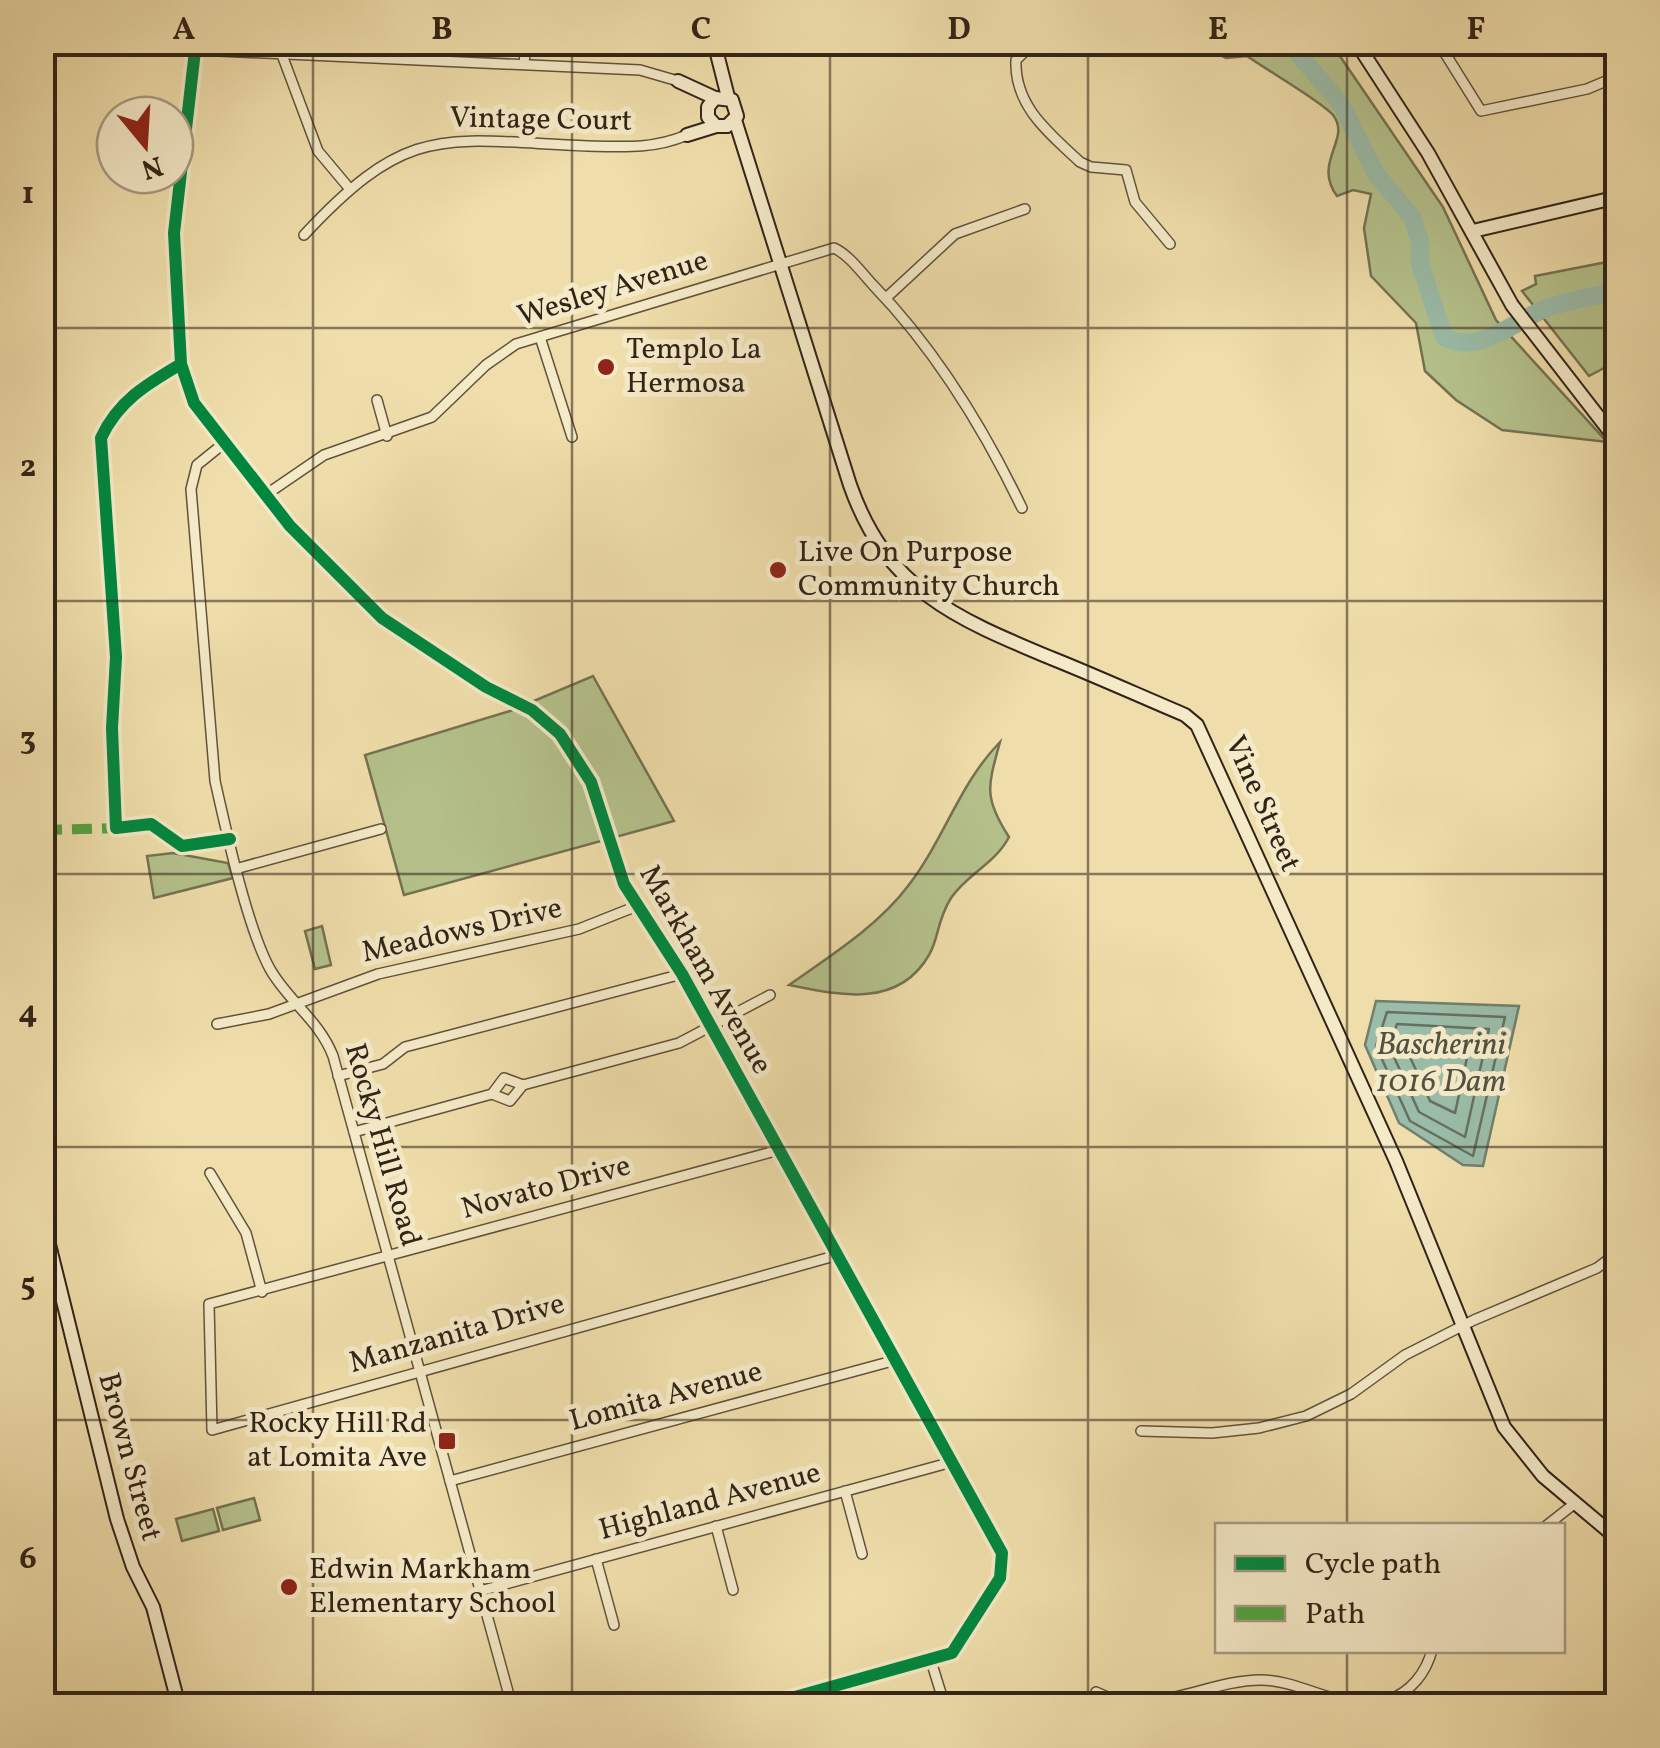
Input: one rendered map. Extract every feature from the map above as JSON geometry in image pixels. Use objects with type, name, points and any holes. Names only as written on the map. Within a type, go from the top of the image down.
[{"type":"street","points":[[524,64],[526,42]]},
{"type":"street","name":"Vine Street","points":[[714,42],[719,111],[745,150],[857,506],[897,570],[936,604],[964,621],[1185,715],[1197,724],[1396,1161],[1504,1428],[1524,1457],[1618,1539]]},
{"type":"street","points":[[1035,42],[1016,60],[1017,82],[1025,105],[1080,162],[1091,167],[1126,170],[1135,202],[1170,244]]},
{"type":"street","points":[[1356,42],[1473,231],[1512,305],[1618,442]]},
{"type":"street","points":[[1443,44],[1481,111],[1586,88],[1618,76]]},
{"type":"street","points":[[196,46],[282,55],[640,70],[696,89],[719,111]]},
{"type":"street","name":"Markham Avenue","points":[[196,46],[175,206],[178,340],[190,393],[264,496],[382,618],[409,639],[532,710],[560,734],[592,782],[612,856],[637,906],[682,974],[1002,1553],[1004,1570],[960,1643],[947,1656],[763,1706]]},
{"type":"street","points":[[282,55],[318,151],[349,188]]},
{"type":"street","points":[[696,89],[717,65]]},
{"type":"street","points":[[678,81],[719,111]]},
{"type":"street","points":[[687,135],[719,111]]},
{"type":"street","name":"Vintage Court","points":[[304,234],[349,188],[390,158],[434,142],[639,148],[687,135]]},
{"type":"street","points":[[1473,231],[1618,196]]},
{"type":"street","points":[[1022,508],[963,399],[886,298],[955,234],[1025,208]]},
{"type":"street","name":"Wesley Avenue","points":[[264,496],[324,456],[432,418],[502,351],[540,337],[834,248],[886,298]]},
{"type":"street","points":[[540,337],[572,437]]},
{"type":"street","points":[[376,400],[387,436]]},
{"type":"street","name":"Rocky Hill Road","points":[[223,444],[197,465],[191,489],[216,781],[261,950],[276,978],[322,1031],[338,1076],[512,1706]]},
{"type":"street","points":[[239,868],[381,830]]},
{"type":"street","name":"Meadows Drive","points":[[217,1024],[258,1017],[378,974],[578,929],[637,906]]},
{"type":"street","points":[[338,1076],[383,1064],[405,1047],[682,974]]},
{"type":"street","points":[[492,1094],[504,1078],[523,1085],[679,1043],[770,995]]},
{"type":"street","points":[[354,1132],[492,1094],[510,1101],[523,1085]]},
{"type":"street","name":"Novato Drive","points":[[209,1304],[779,1150]]},
{"type":"street","points":[[210,1173],[246,1233],[262,1292]]},
{"type":"street","name":"Brown Street","points":[[42,1216],[117,1519],[133,1567],[153,1606],[180,1706]]},
{"type":"street","points":[[1141,1431],[1212,1433],[1284,1424],[1351,1394],[1395,1361],[1597,1268],[1618,1252]]},
{"type":"street","name":"Manzanita Drive","points":[[209,1304],[212,1430],[838,1255]]},
{"type":"street","name":"Lomita Avenue","points":[[450,1482],[896,1360]]},
{"type":"street","name":"Highland Avenue","points":[[480,1591],[952,1462]]},
{"type":"street","points":[[845,1491],[862,1554]]},
{"type":"street","points":[[1550,1523],[1574,1504]]},
{"type":"street","points":[[716,1526],[734,1590]]},
{"type":"street","points":[[596,1559],[614,1625]]},
{"type":"street","points":[[1096,1692],[1119,1702],[1151,1702],[1260,1680],[1348,1701],[1376,1703],[1399,1695],[1418,1680],[1431,1653]]},
{"type":"street","points":[[931,1661],[945,1706]]},
{"type":"green space","points":[[1196,43],[1331,43],[1443,207],[1496,320],[1607,442],[1502,430],[1456,400],[1425,371],[1416,323],[1371,276],[1364,228],[1371,194],[1353,190],[1337,196],[1330,184],[1328,172],[1338,133],[1333,115],[1247,56],[1226,58]]},
{"type":"green space","points":[[1617,260],[1617,361],[1589,376],[1522,291],[1536,284],[1535,276]]},
{"type":"green space","points":[[593,676],[674,821],[404,895],[365,755],[510,711]]},
{"type":"green space","points":[[1000,742],[990,791],[995,811],[1009,837],[951,898],[932,949],[916,972],[901,984],[866,994],[789,985],[853,940],[896,901],[921,868],[973,776]]},
{"type":"green space","points":[[173,853],[228,863],[233,878],[154,898],[147,856]]},
{"type":"green space","points":[[322,926],[331,965],[315,969],[305,931]]},
{"type":"green space","points":[[254,1498],[260,1520],[223,1530],[217,1508]]},
{"type":"green space","points":[[213,1509],[219,1531],[182,1541],[176,1519]]},
{"type":"water","name":"Bascherini 1016 Dam","points":[[1376,1001],[1519,1006],[1483,1166],[1463,1165],[1399,1123],[1365,1045]]},
{"type":"waterway","points":[[1288,42],[1341,104],[1376,174],[1412,217],[1420,241],[1420,264],[1444,337],[1457,342],[1483,340],[1547,308],[1618,292]]},
{"type":"marked path","points":[[42,830],[116,828]]},
{"type":"cycle path","points":[[196,42],[174,233],[181,364],[194,403],[290,526],[382,618],[486,687],[532,710],[560,734],[591,782],[624,884],[682,974],[1002,1553],[1000,1578],[952,1653],[763,1706]]},
{"type":"cycle path","points":[[181,364],[145,386],[125,404],[101,438],[116,657],[112,728],[116,828],[151,824],[182,846],[230,839]]},
{"type":"place","name":"Templo La Hermosa","points":[[606,367]]},
{"type":"place","name":"Live On Purpose Community Church","points":[[778,570]]},
{"type":"place","name":"Rocky Hill Rd at Lomita Ave","points":[[447,1441]]},
{"type":"place","name":"Edwin Markham Elementary School","points":[[289,1587]]}]
